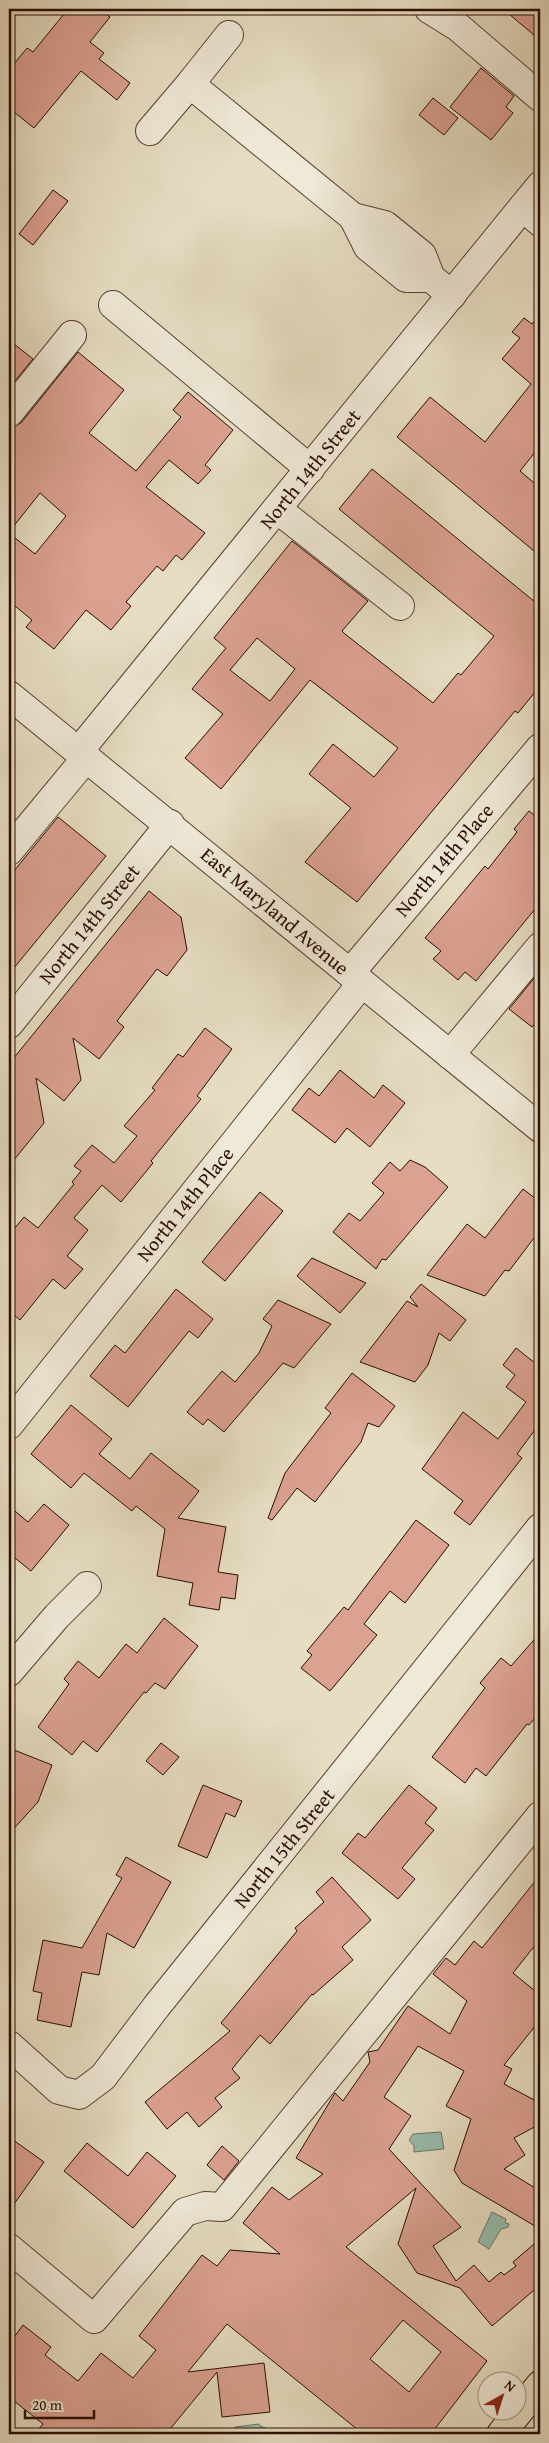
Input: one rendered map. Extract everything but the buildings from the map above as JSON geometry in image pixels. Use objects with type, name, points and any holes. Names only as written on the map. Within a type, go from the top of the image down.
[{"type":"main road","points":[[510,2431],[540,2385]]},
{"type":"street","points":[[429,9],[458,26],[540,97]]},
{"type":"street","points":[[150,131],[229,35]]},
{"type":"street","points":[[190,84],[353,218],[368,247],[406,278],[431,278]]},
{"type":"street","name":"North 14th Street","points":[[9,851],[83,754],[310,468],[452,295],[531,214],[540,186]]},
{"type":"street","points":[[353,218],[385,225],[422,255],[431,278],[452,295]]},
{"type":"street","points":[[384,260],[401,238]]},
{"type":"street","points":[[113,305],[310,468]]},
{"type":"street","points":[[9,414],[72,335]]},
{"type":"street","points":[[277,509],[400,606]]},
{"type":"street","name":"East Maryland Avenue","points":[[9,695],[170,824],[540,1128]]},
{"type":"street","name":"North 14th Place","points":[[9,1425],[356,978],[540,748]]},
{"type":"street","name":"North 14th Street","points":[[9,1024],[170,824]]},
{"type":"street","points":[[450,1055],[540,947]]},
{"type":"street","name":"North 15th Street","points":[[9,2045],[59,2090],[79,2095],[103,2077],[156,2007],[540,1528]]},
{"type":"street","points":[[9,1672],[57,1616],[87,1586]]},
{"type":"street","points":[[9,2248],[94,2320],[185,2212],[205,2206],[222,2207],[540,1816]]},
{"type":"shaded area","points":[[441,2132],[444,2149],[414,2152],[414,2146],[409,2140],[413,2134]]},
{"type":"shaded area","points":[[492,2212],[506,2219],[505,2223],[509,2224],[508,2227],[501,2229],[489,2249],[478,2242]]},
{"type":"shaded area","points":[[259,2424],[266,2428],[267,2434],[229,2434],[235,2427]]}]
